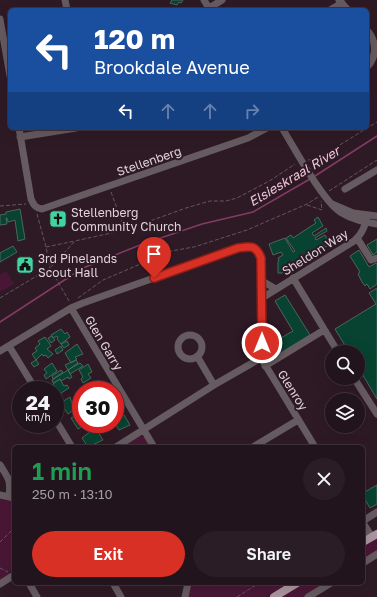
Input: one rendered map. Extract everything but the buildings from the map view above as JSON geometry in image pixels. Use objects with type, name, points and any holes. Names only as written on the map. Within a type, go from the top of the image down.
[{"type":"main road","points":[[365,541],[374,535]]},
{"type":"main road","points":[[274,597],[294,585]]},
{"type":"street","points":[[210,8],[222,0]]},
{"type":"street","points":[[332,8],[340,1]]},
{"type":"street","points":[[0,19],[8,65]]},
{"type":"street","points":[[369,32],[376,44],[377,52],[375,60],[369,65]]},
{"type":"street","points":[[19,130],[31,199],[36,208]]},
{"type":"street","points":[[20,137],[64,130]]},
{"type":"street","name":"Stellenberg","points":[[36,208],[42,210],[47,209],[248,138],[263,130]]},
{"type":"street","points":[[283,130],[321,193],[341,213],[367,218],[377,224]]},
{"type":"street","points":[[345,189],[377,170]]},
{"type":"street","points":[[367,218],[377,216]]},
{"type":"street","name":"Sheldon Way","points":[[262,298],[357,238],[362,232],[367,218]]},
{"type":"street","points":[[357,238],[371,260],[377,258]]},
{"type":"street","name":"Glenroy","points":[[70,306],[238,248],[246,246],[254,247],[258,251],[261,258],[261,358],[315,445]]},
{"type":"street","points":[[293,278],[334,345]]},
{"type":"street","points":[[262,282],[276,289]]},
{"type":"street","points":[[0,351],[70,306]]},
{"type":"street","name":"Glen Garry","points":[[70,306],[153,445]]},
{"type":"street","points":[[265,366],[324,330]]},
{"type":"street","points":[[8,346],[30,381]]},
{"type":"street","points":[[197,356],[214,385]]},
{"type":"street","points":[[119,445],[214,385],[261,358]]},
{"type":"street","points":[[358,385],[377,414]]},
{"type":"street","points":[[257,445],[298,420]]},
{"type":"street","points":[[63,433],[71,445]]},
{"type":"street","points":[[0,465],[10,480],[11,497],[0,495]]},
{"type":"street","points":[[365,521],[377,512]]},
{"type":"street","points":[[365,524],[374,535]]},
{"type":"street","points":[[365,562],[377,554]]},
{"type":"street","points":[[0,584],[12,576]]},
{"type":"street","points":[[30,585],[37,597]]},
{"type":"street","points":[[114,585],[121,597]]},
{"type":"street","points":[[185,597],[188,585]]},
{"type":"street","points":[[308,597],[327,585]]},
{"type":"path","points":[[46,248],[125,230],[210,201],[226,201],[237,198],[271,180],[292,166],[305,164],[317,159],[364,130]]},
{"type":"path","points":[[76,300],[103,280],[171,251],[194,247],[247,230],[307,204],[321,193],[377,160]]},
{"type":"path","points":[[109,187],[125,230]]},
{"type":"path","points":[[307,204],[322,210],[321,193]]},
{"type":"path","points":[[0,206],[24,204],[36,208],[37,218],[51,272],[68,299],[70,306]]},
{"type":"path","points":[[0,298],[50,268],[75,241]]},
{"type":"path","points":[[0,542],[12,530]]},
{"type":"path","points":[[0,568],[12,574]]},
{"type":"path","points":[[236,597],[255,585]]},
{"type":"shaded area","points":[[6,271],[14,284],[0,292],[0,275]]},
{"type":"shaded area","points":[[138,436],[145,437],[150,445],[122,445]]},
{"type":"shaded area","points":[[0,498],[12,501],[12,568],[8,575],[0,580]]},
{"type":"shaded area","points":[[377,536],[377,552],[365,559],[365,544]]},
{"type":"shaded area","points":[[187,585],[286,585],[266,597],[184,597]]},
{"type":"shaded area","points":[[298,585],[323,585],[303,597],[278,597]]},
{"type":"waterway","name":"Elsieskraal River","points":[[315,176],[377,136]]},
{"type":"waterway","name":"Elsieskraal River","points":[[0,322],[83,268],[140,245],[202,224],[253,212],[310,179]]},
{"type":"place","name":"Stellenberg Community Church","points":[[58,219]]},
{"type":"place","name":"3rd Pinelands Scout Hall","points":[[25,265]]},
{"type":"route","points":[[154,278],[238,248],[246,246],[254,247],[258,251],[261,258],[262,343]]}]
